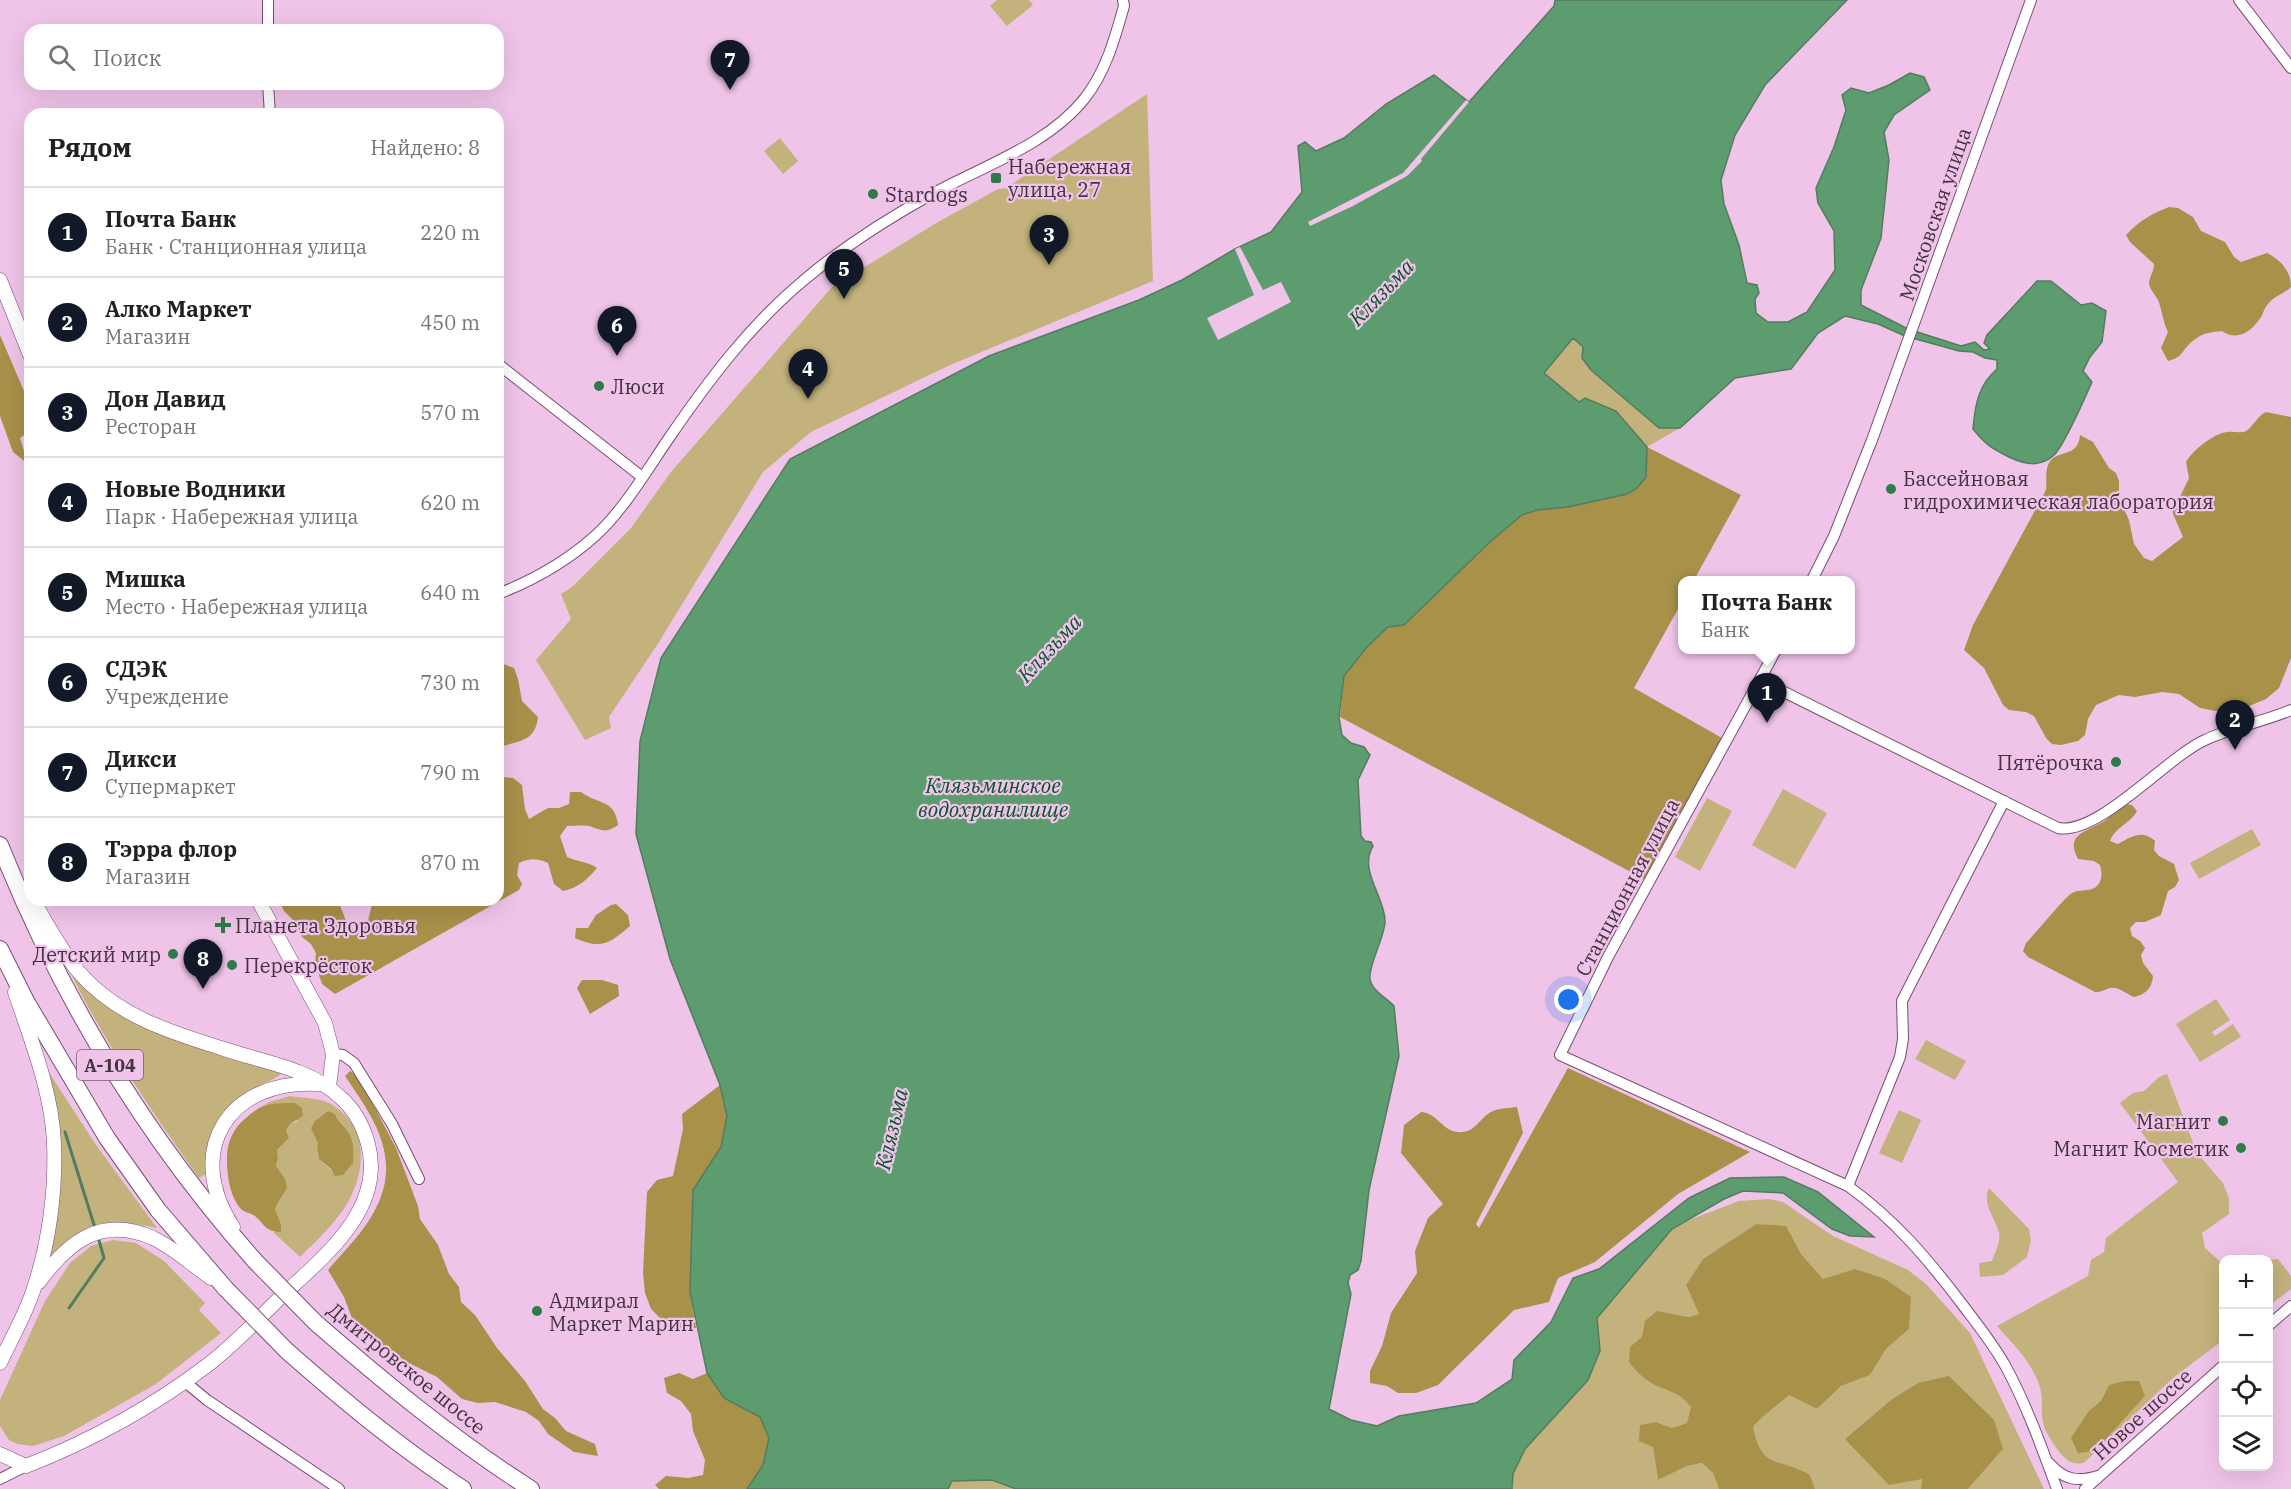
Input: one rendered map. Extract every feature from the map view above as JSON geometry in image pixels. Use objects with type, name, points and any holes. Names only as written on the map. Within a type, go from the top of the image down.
[{"type":"highway","name":"Дмитровское шоссе","points":[[0,847],[24,903]]},
{"type":"highway","name":"Дмитровское шоссе","points":[[25,906],[38,935],[95,1042],[142,1117],[221,1222],[255,1261],[316,1323],[386,1384],[495,1466],[531,1489]]},
{"type":"highway","name":"А-104","points":[[3,957],[60,1061],[107,1138],[158,1210],[226,1289],[287,1351],[356,1412],[411,1454],[463,1489]]},
{"type":"main road","points":[[0,280],[24,340]]},
{"type":"main road","name":"А-104","points":[[0,847],[24,886]]},
{"type":"main road","name":"А-104","points":[[26,1466],[95,1434],[184,1382],[211,1362],[301,1278],[347,1231],[360,1211],[371,1183],[372,1167],[368,1143],[359,1121],[351,1108],[326,1086],[290,1069],[185,1037],[154,1025],[123,1009],[98,990],[80,972],[67,956],[37,906]]},
{"type":"main road","points":[[261,906],[320,1011],[331,1040],[333,1053],[326,1086]]},
{"type":"main road","name":"А-104","points":[[3,957],[39,1066],[54,1142],[49,1226],[34,1289]]},
{"type":"main road","name":"А-104","points":[[255,1261],[228,1220],[212,1178],[212,1157],[217,1138],[227,1119],[238,1106],[255,1094],[292,1084],[326,1086]]},
{"type":"main road","name":"А-104","points":[[0,1363],[34,1289],[52,1264],[69,1246],[84,1237],[118,1230],[153,1239],[226,1289]]},
{"type":"main road","points":[[0,1454],[26,1466]]},
{"type":"street","points":[[268,0],[268,24]]},
{"type":"street","points":[[504,591],[539,576],[570,557],[597,535],[642,477],[720,368],[751,330],[802,282],[859,239],[931,195],[1032,142],[1072,112],[1096,81],[1107,58],[1124,6],[1123,0]]},
{"type":"street","name":"Московская улица","points":[[1814,576],[1834,536],[1872,440],[2031,0]]},
{"type":"street","points":[[2239,0],[2291,68]]},
{"type":"street","points":[[268,90],[270,108]]},
{"type":"street","points":[[504,369],[642,477]]},
{"type":"street","name":"Станционная улица","points":[[1774,654],[1613,948],[1560,1055],[1848,1186],[1898,1227],[1928,1259],[1980,1327],[2005,1365],[2057,1489]]},
{"type":"street","points":[[1760,680],[2064,830],[2079,827],[2105,813],[2203,740],[2291,710]]},
{"type":"street","points":[[1848,1186],[1900,1057],[1903,1039],[1902,1000],[2004,801]]},
{"type":"street","points":[[333,1053],[343,1055],[354,1063],[392,1124],[419,1179]]},
{"type":"street","points":[[2273,1322],[2291,1306]]},
{"type":"street","name":"Новое шоссе","points":[[2085,1489],[2219,1369]]},
{"type":"street","points":[[184,1382],[339,1489]]},
{"type":"street","points":[[2047,1461],[2056,1471],[2075,1480],[2086,1480],[2101,1475]]},
{"type":"street","points":[[0,1479],[26,1466]]},
{"type":"shaded area","points":[[997,0],[1029,0],[1033,5],[1007,26],[990,6]]},
{"type":"shaded area","points":[[1147,94],[1153,281],[950,365],[811,432],[763,472],[659,642],[609,717],[611,728],[585,740],[536,660],[571,619],[561,594],[572,587],[631,528],[671,472],[832,287],[938,222],[998,189],[1006,188]]},
{"type":"shaded area","points":[[780,138],[798,161],[783,174],[764,151]]},
{"type":"shaded area","points":[[2169,207],[2178,208],[2193,217],[2201,231],[2225,242],[2234,257],[2241,262],[2267,253],[2272,256],[2287,271],[2291,287],[2270,301],[2261,317],[2249,330],[2239,335],[2222,331],[2204,334],[2190,343],[2177,358],[2168,361],[2161,348],[2168,332],[2158,300],[2149,285],[2154,264],[2130,242],[2126,235],[2146,218]]},
{"type":"shaded area","points":[[0,335],[24,391],[24,435],[20,438],[24,461],[13,452],[0,416]]},
{"type":"shaded area","points":[[1573,338],[1583,347],[1591,370],[1658,428],[1680,428],[1647,447],[1616,411],[1579,403],[1544,373]]},
{"type":"shaded area","points":[[2266,412],[2291,417],[2291,658],[2279,688],[2266,699],[2235,712],[2226,713],[2200,708],[2179,694],[2162,692],[2135,697],[2119,695],[2096,705],[2088,719],[2085,735],[2078,741],[2061,745],[2052,744],[2046,738],[2034,716],[2026,712],[2009,710],[2003,705],[1984,668],[1964,650],[1973,625],[2046,490],[2047,468],[2051,460],[2075,448],[2080,435],[2093,442],[2109,468],[2116,473],[2119,481],[2119,498],[2129,520],[2134,544],[2144,558],[2152,561],[2183,537],[2172,506],[2178,501],[2189,478],[2186,462],[2189,457],[2204,443],[2222,433],[2246,431]]},
{"type":"shaded area","points":[[1647,447],[1741,495],[1696,576],[1678,576],[1678,609],[1634,688],[1722,738],[1644,879],[1340,717],[1344,676],[1367,647],[1388,627],[1404,625],[1491,541],[1522,515],[1537,510],[1568,507],[1627,494],[1646,477]]},
{"type":"shaded area","points":[[504,664],[514,668],[522,701],[538,717],[533,732],[519,742],[504,746]]},
{"type":"shaded area","points":[[504,777],[513,778],[522,785],[525,809],[529,819],[548,808],[559,808],[569,804],[570,792],[581,792],[610,807],[618,825],[610,830],[589,826],[567,826],[560,836],[567,857],[597,868],[594,872],[578,885],[563,891],[554,884],[548,863],[534,859],[523,861],[519,863],[517,875],[522,884],[519,890],[504,898]]},
{"type":"shaded area","points":[[1783,789],[1827,813],[1795,869],[1752,845]]},
{"type":"shaded area","points":[[1707,798],[1732,811],[1700,871],[1675,857]]},
{"type":"shaded area","points":[[2124,804],[2132,805],[2137,811],[2115,832],[2110,841],[2118,844],[2136,835],[2150,837],[2155,841],[2154,850],[2159,856],[2174,864],[2179,880],[2175,887],[2168,891],[2161,915],[2145,922],[2136,922],[2130,928],[2132,936],[2145,948],[2141,955],[2143,963],[2153,976],[2148,990],[2134,997],[2113,988],[2095,992],[2028,957],[2023,951],[2026,943],[2068,896],[2075,892],[2093,889],[2098,885],[2101,876],[2100,865],[2094,861],[2078,859],[2074,844],[2080,834],[2106,820]]},
{"type":"shaded area","points":[[2252,829],[2261,845],[2199,879],[2190,863]]},
{"type":"shaded area","points":[[616,904],[628,915],[630,926],[623,932],[599,944],[575,938],[576,928],[588,928],[596,915]]},
{"type":"shaded area","points":[[282,906],[340,906],[348,926],[358,932],[367,925],[372,906],[491,906],[335,994],[322,984],[315,963],[316,953],[311,944],[302,937]]},
{"type":"shaded area","points":[[69,970],[96,996],[282,1073],[241,1097],[223,1114],[211,1146],[209,1172],[199,1178],[164,1128],[130,1077]]},
{"type":"shaded area","points":[[582,980],[602,980],[618,985],[619,996],[590,1014],[577,988]]},
{"type":"shaded area","points":[[2216,999],[2230,1020],[2212,1032],[2215,1036],[2233,1024],[2241,1037],[2200,1062],[2176,1024]]},
{"type":"shaded area","points":[[1926,1040],[1966,1061],[1955,1080],[1915,1059]]},
{"type":"shaded area","points":[[1568,1068],[1750,1152],[1678,1194],[1595,1262],[1558,1278],[1549,1302],[1514,1310],[1438,1385],[1416,1393],[1398,1393],[1387,1386],[1370,1383],[1370,1371],[1382,1346],[1391,1313],[1417,1273],[1415,1251],[1428,1218],[1443,1204],[1401,1153],[1404,1125],[1421,1112],[1431,1115],[1452,1131],[1463,1132],[1473,1128],[1493,1111],[1517,1107],[1523,1133],[1476,1224],[1479,1228]]},
{"type":"shaded area","points":[[46,1071],[96,1145],[157,1228],[124,1223],[99,1224],[76,1234],[51,1255],[59,1206],[60,1143]]},
{"type":"shaded area","points":[[350,1071],[358,1076],[396,1148],[418,1206],[420,1219],[438,1245],[449,1274],[459,1287],[461,1302],[475,1315],[497,1348],[525,1381],[543,1409],[566,1431],[595,1444],[598,1456],[574,1452],[548,1434],[539,1421],[526,1412],[495,1402],[478,1403],[462,1399],[437,1377],[407,1362],[355,1326],[344,1297],[328,1270],[360,1233],[376,1208],[386,1172],[381,1138],[374,1122],[345,1076]]},
{"type":"shaded area","points":[[2167,1074],[2197,1153],[2223,1183],[2229,1198],[2229,1214],[2202,1233],[2205,1248],[2219,1260],[2219,1343],[2173,1378],[2085,1462],[2075,1463],[2067,1460],[2058,1451],[2050,1438],[2043,1422],[2039,1383],[2023,1356],[1997,1326],[2088,1276],[2091,1260],[2104,1252],[2106,1238],[2178,1182],[2120,1103],[2133,1093],[2144,1091],[2159,1077]]},
{"type":"shaded area","points":[[720,1085],[727,1116],[721,1147],[693,1190],[690,1292],[696,1328],[673,1331],[651,1309],[645,1293],[643,1273],[647,1192],[657,1180],[673,1176],[683,1129],[682,1114]]},
{"type":"shaded area","points":[[290,1096],[327,1102],[343,1113],[358,1136],[361,1162],[359,1175],[348,1202],[332,1224],[300,1257],[273,1232],[281,1232],[281,1224],[275,1209],[285,1188],[283,1178],[276,1166],[277,1150],[289,1138],[286,1130],[290,1124],[298,1121],[266,1105],[257,1109],[269,1102]],"holes":[[[337,1121],[343,1126],[335,1175],[319,1158],[317,1147]]]},
{"type":"shaded area","points":[[277,1103],[295,1103],[302,1108],[303,1116],[290,1124],[286,1130],[289,1138],[277,1150],[276,1166],[285,1179],[287,1188],[275,1209],[281,1224],[281,1232],[276,1232],[242,1210],[237,1203],[229,1180],[227,1151],[231,1136],[240,1123],[261,1107]]},
{"type":"shaded area","points":[[1899,1110],[1921,1120],[1902,1163],[1879,1153]]},
{"type":"shaded area","points":[[328,1111],[335,1114],[347,1130],[352,1143],[353,1163],[343,1175],[335,1176],[331,1169],[319,1159],[318,1143],[311,1128],[315,1121]]},
{"type":"shaded area","points":[[1989,1188],[2029,1229],[2031,1240],[2027,1257],[2003,1275],[1980,1277],[1979,1263],[1992,1261],[1999,1240],[1999,1233],[1987,1200]]},
{"type":"shaded area","points":[[1769,1199],[1783,1202],[1833,1236],[1908,1270],[1926,1284],[1970,1333],[2044,1489],[1968,1489],[2003,1449],[1918,1383],[1892,1399],[1845,1439],[1922,1479],[1921,1489],[1815,1489],[1810,1475],[1767,1457],[1761,1451],[1753,1427],[1762,1418],[1789,1395],[1817,1409],[1841,1386],[1870,1375],[1886,1349],[1909,1329],[1823,1279],[1801,1254],[1786,1227],[1756,1224],[1703,1259],[1686,1285],[1699,1314],[1690,1317],[1657,1311],[1653,1383],[1681,1394],[1692,1407],[1687,1423],[1672,1428],[1656,1422],[1653,1447],[1658,1480],[1687,1466],[1702,1463],[1713,1473],[1719,1489],[1512,1489],[1513,1474],[1525,1449],[1588,1380],[1600,1351],[1596,1318],[1672,1229],[1684,1222],[1739,1201]]},
{"type":"shaded area","points":[[1756,1224],[1786,1226],[1801,1254],[1823,1279],[1855,1269],[1885,1279],[1911,1297],[1909,1329],[1886,1349],[1870,1375],[1841,1386],[1817,1409],[1789,1395],[1753,1427],[1761,1451],[1767,1457],[1810,1475],[1815,1489],[1719,1489],[1713,1473],[1702,1463],[1687,1466],[1658,1480],[1653,1447],[1639,1441],[1640,1425],[1656,1422],[1672,1428],[1687,1423],[1691,1407],[1677,1394],[1650,1382],[1639,1373],[1629,1362],[1630,1347],[1642,1337],[1645,1321],[1657,1311],[1689,1317],[1699,1314],[1686,1285],[1703,1259]]},
{"type":"shaded area","points":[[113,1240],[136,1243],[164,1261],[205,1303],[199,1310],[221,1333],[156,1384],[64,1436],[33,1446],[17,1444],[9,1440],[0,1426],[0,1400],[45,1301],[70,1263],[91,1246]]},
{"type":"shaded area","points":[[2278,1259],[2291,1276],[2291,1289],[2273,1303],[2273,1260]]},
{"type":"shaded area","points":[[679,1373],[693,1379],[707,1373],[724,1398],[761,1417],[769,1438],[763,1465],[747,1489],[659,1489],[655,1485],[666,1476],[688,1478],[703,1475],[705,1460],[693,1431],[691,1414],[681,1401],[667,1393],[664,1378]]},
{"type":"shaded area","points":[[1949,1376],[1994,1420],[2003,1449],[1968,1489],[1921,1489],[1922,1479],[1889,1485],[1845,1439],[1892,1399],[1918,1383]]},
{"type":"shaded area","points":[[2124,1381],[2139,1381],[2145,1396],[2095,1451],[2078,1453],[2071,1438],[2089,1411],[2101,1401],[2109,1385]]},
{"type":"shaded area","points":[[992,1480],[1016,1489],[948,1489],[952,1481]]},
{"type":"water","name":"Клязьминское водохранилище","points":[[1555,0],[1847,0],[1765,85],[1735,135],[1721,180],[1724,204],[1739,245],[1747,283],[1757,285],[1759,293],[1755,299],[1756,313],[1768,322],[1788,322],[1807,312],[1835,270],[1834,231],[1818,203],[1816,188],[1834,147],[1846,110],[1842,95],[1851,88],[1869,93],[1910,73],[1924,77],[1930,90],[1894,115],[1884,132],[1889,160],[1881,238],[1861,290],[1861,305],[1908,329],[1961,346],[1975,342],[1984,350],[1990,349],[1984,343],[1987,335],[2037,281],[2051,281],[2081,305],[2092,303],[2106,311],[2102,342],[2090,357],[2083,371],[2092,382],[2058,451],[2048,460],[2031,464],[1998,451],[1985,443],[1973,429],[1979,396],[1986,382],[1997,369],[1997,360],[1905,336],[1878,324],[1845,316],[1818,333],[1791,369],[1735,378],[1680,428],[1659,428],[1591,370],[1582,358],[1583,347],[1573,338],[1544,373],[1579,402],[1585,398],[1616,411],[1647,447],[1646,477],[1637,488],[1627,494],[1568,507],[1537,510],[1522,515],[1491,541],[1404,625],[1388,627],[1367,647],[1344,676],[1339,717],[1342,735],[1351,743],[1364,747],[1370,755],[1358,780],[1361,836],[1373,846],[1369,855],[1370,874],[1385,921],[1370,979],[1377,991],[1394,1006],[1399,1056],[1369,1190],[1361,1261],[1358,1270],[1350,1275],[1348,1283],[1351,1294],[1329,1409],[1351,1420],[1377,1426],[1399,1416],[1476,1403],[1512,1379],[1514,1360],[1551,1322],[1573,1278],[1599,1269],[1689,1198],[1730,1178],[1784,1177],[1818,1192],[1874,1237],[1850,1236],[1832,1229],[1783,1193],[1743,1191],[1724,1199],[1672,1229],[1597,1318],[1600,1351],[1588,1380],[1525,1449],[1513,1474],[1512,1489],[1016,1489],[992,1480],[952,1481],[948,1489],[747,1489],[763,1465],[769,1438],[760,1417],[724,1398],[707,1373],[690,1292],[693,1190],[721,1147],[727,1116],[720,1085],[670,959],[636,834],[640,741],[661,658],[790,459],[989,356],[1139,300],[1182,280],[1235,249],[1271,232],[1302,192],[1298,146],[1305,142],[1316,151],[1344,138],[1386,104],[1434,75],[1469,102],[1554,6]]},
{"type":"pier","points":[[1466,100],[1469,102],[1421,159],[1422,161],[1407,176],[1353,206],[1310,226],[1308,222],[1403,173]]},
{"type":"pier","points":[[1240,247],[1263,290],[1281,282],[1291,302],[1218,340],[1207,318],[1254,295],[1235,249]]},
{"type":"waterway","points":[[65,1132],[95,1228]]},
{"type":"waterway","points":[[69,1308],[104,1258],[98,1237]]},
{"type":"place","name":"Дикси","points":[[730,90]]},
{"type":"place","name":"Набережная улица, 27","points":[[996,178]]},
{"type":"place","name":"Stardogs","points":[[873,194]]},
{"type":"place","name":"Дон Давид","points":[[1049,265]]},
{"type":"place","name":"Мишка","points":[[844,299]]},
{"type":"place","name":"СДЭК","points":[[617,356]]},
{"type":"place","name":"Люси","points":[[599,386]]},
{"type":"place","name":"Новые Водники","points":[[808,399]]},
{"type":"place","name":"Бассейновая гидрохимическая лаборатория","points":[[1891,489]]},
{"type":"place","name":"Почта Банк","points":[[1767,723]]},
{"type":"place","name":"Алко Маркет","points":[[2235,750]]},
{"type":"place","name":"Пятёрочка","points":[[2116,762]]},
{"type":"place","name":"Планета Здоровья","points":[[223,925]]},
{"type":"place","name":"Детский мир","points":[[173,954]]},
{"type":"place","name":"Перекрёсток","points":[[232,965]]},
{"type":"place","name":"Тэрра флор","points":[[203,989]]},
{"type":"place","name":"Магнит","points":[[2223,1121]]},
{"type":"place","name":"Магнит Косметик","points":[[2241,1148]]},
{"type":"place","name":"Адмирал Маркет Марин","points":[[537,1311]]},
{"type":"water label","name":"Клязьма","points":[[1381,292]]},
{"type":"water label","name":"Клязьма","points":[[1049,648]]},
{"type":"water label","name":"Клязьма","points":[[891,1129]]}]
